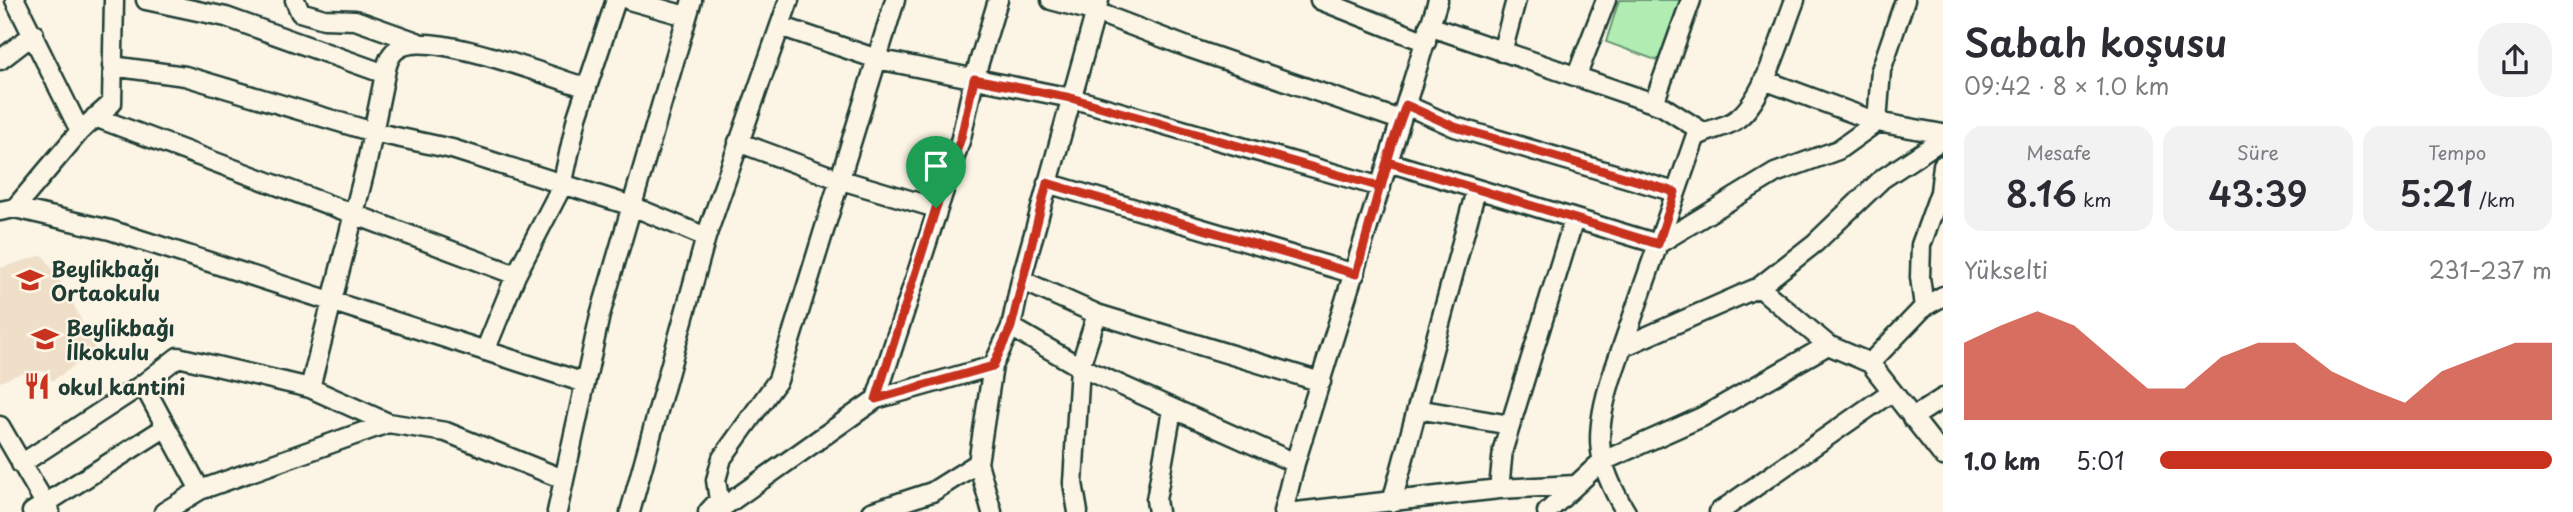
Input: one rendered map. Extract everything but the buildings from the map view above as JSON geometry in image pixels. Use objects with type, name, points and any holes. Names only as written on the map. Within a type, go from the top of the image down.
[{"type":"street","points":[[15,0],[80,131]]},
{"type":"street","points":[[7,209],[80,131],[111,103],[114,0]]},
{"type":"street","points":[[146,0],[226,17],[385,74]]},
{"type":"street","points":[[295,0],[300,12],[324,19],[355,20],[416,42],[450,45],[587,88]]},
{"type":"street","points":[[485,351],[516,275],[562,186],[577,117],[616,0]]},
{"type":"street","points":[[557,512],[585,383],[689,8],[629,0]]},
{"type":"street","points":[[630,512],[706,237],[738,142],[783,27],[789,0]]},
{"type":"street","points":[[708,512],[719,500],[716,480],[722,458],[778,380],[895,0]]},
{"type":"street","points":[[876,399],[961,138],[974,79],[998,0]]},
{"type":"street","points":[[1051,0],[1097,6],[1190,48],[1675,192]]},
{"type":"street","points":[[1320,0],[1428,34],[1502,52],[1577,75],[1654,103],[1703,132]]},
{"type":"street","points":[[1283,512],[1295,463],[1356,274],[1438,0]]},
{"type":"street","points":[[1502,52],[1516,0]]},
{"type":"street","points":[[1577,75],[1606,0]]},
{"type":"street","points":[[1654,103],[1691,0]]},
{"type":"street","points":[[1626,512],[1601,462],[1600,415],[1690,148],[1695,138],[1703,132],[1736,120],[1751,104],[1764,79],[1795,0]]},
{"type":"street","points":[[1388,162],[1658,244],[1775,173],[1795,163],[1838,150],[1877,122],[1881,70],[1905,0]]},
{"type":"street","points":[[992,512],[978,463],[993,366],[1011,327],[1021,280],[1097,6]]},
{"type":"street","points":[[783,27],[877,59],[1071,98],[1381,187]]},
{"type":"street","points":[[0,60],[34,34]]},
{"type":"street","points":[[310,388],[388,60],[398,48],[416,42]]},
{"type":"street","points":[[112,66],[185,76],[373,132],[452,149],[632,206],[706,237]]},
{"type":"street","points":[[1764,79],[1877,122],[1943,136]]},
{"type":"street","points":[[95,117],[516,275]]},
{"type":"street","points":[[1625,346],[1759,287],[1815,243],[1882,179],[1943,136]]},
{"type":"street","points":[[738,142],[838,179],[936,208]]},
{"type":"street","points":[[1924,307],[1920,277],[1921,245],[1940,192],[1943,165]]},
{"type":"street","points":[[1047,183],[1356,274]]},
{"type":"street","points":[[1392,502],[1476,190]]},
{"type":"street","points":[[7,209],[110,230],[585,383]]},
{"type":"street","points":[[1499,489],[1503,449],[1574,219]]},
{"type":"street","points":[[1021,280],[1097,314],[1321,382]]},
{"type":"street","points":[[1759,287],[1828,345],[1870,363],[1943,456]]},
{"type":"street","points":[[1870,363],[1924,307],[1943,296]]},
{"type":"street","points":[[1078,512],[1073,483],[1080,367],[1097,314]]},
{"type":"street","points":[[1011,327],[1080,367],[1295,463]]},
{"type":"street","points":[[1547,512],[1601,462],[1702,417],[1828,345]]},
{"type":"street","points":[[21,464],[144,384],[178,357],[310,388],[388,423],[421,425],[446,432],[563,479]]},
{"type":"street","points":[[716,512],[876,399],[993,366]]},
{"type":"street","points":[[144,384],[200,490]]},
{"type":"street","points":[[1719,512],[1891,392]]},
{"type":"street","points":[[1912,418],[1943,398]]},
{"type":"street","points":[[1417,409],[1510,425]]},
{"type":"street","points":[[1158,512],[1156,499],[1172,410]]},
{"type":"street","points":[[164,512],[200,490],[388,423]]},
{"type":"street","points":[[0,426],[6,450],[21,464],[43,510],[166,427]]},
{"type":"street","points":[[872,512],[932,492],[978,463]]},
{"type":"street","points":[[1296,512],[1373,509],[1392,502],[1499,489],[1576,485]]},
{"type":"shaded area","name":"Beylikbağı İlkokulu","points":[[43,255],[68,293],[96,351],[52,381],[45,371],[19,374],[0,382],[0,268]]},
{"type":"green space","points":[[1619,0],[1686,0],[1664,63],[1606,42]]},
{"type":"place","name":"Beylikbağı Ortaokulu","points":[[30,280]]},
{"type":"place","name":"Beylikbağı İlkokulu","points":[[45,339]]},
{"type":"place","name":"okul kantini","points":[[37,386]]},
{"type":"route","points":[[936,208],[876,399],[993,366],[1011,327],[1047,183],[1255,247],[1356,274],[1381,187],[1388,162],[1400,120],[1406,105],[1455,127],[1571,159],[1675,192],[1658,244],[1388,162],[1381,187],[1071,98],[974,79],[961,138],[936,208]]}]
